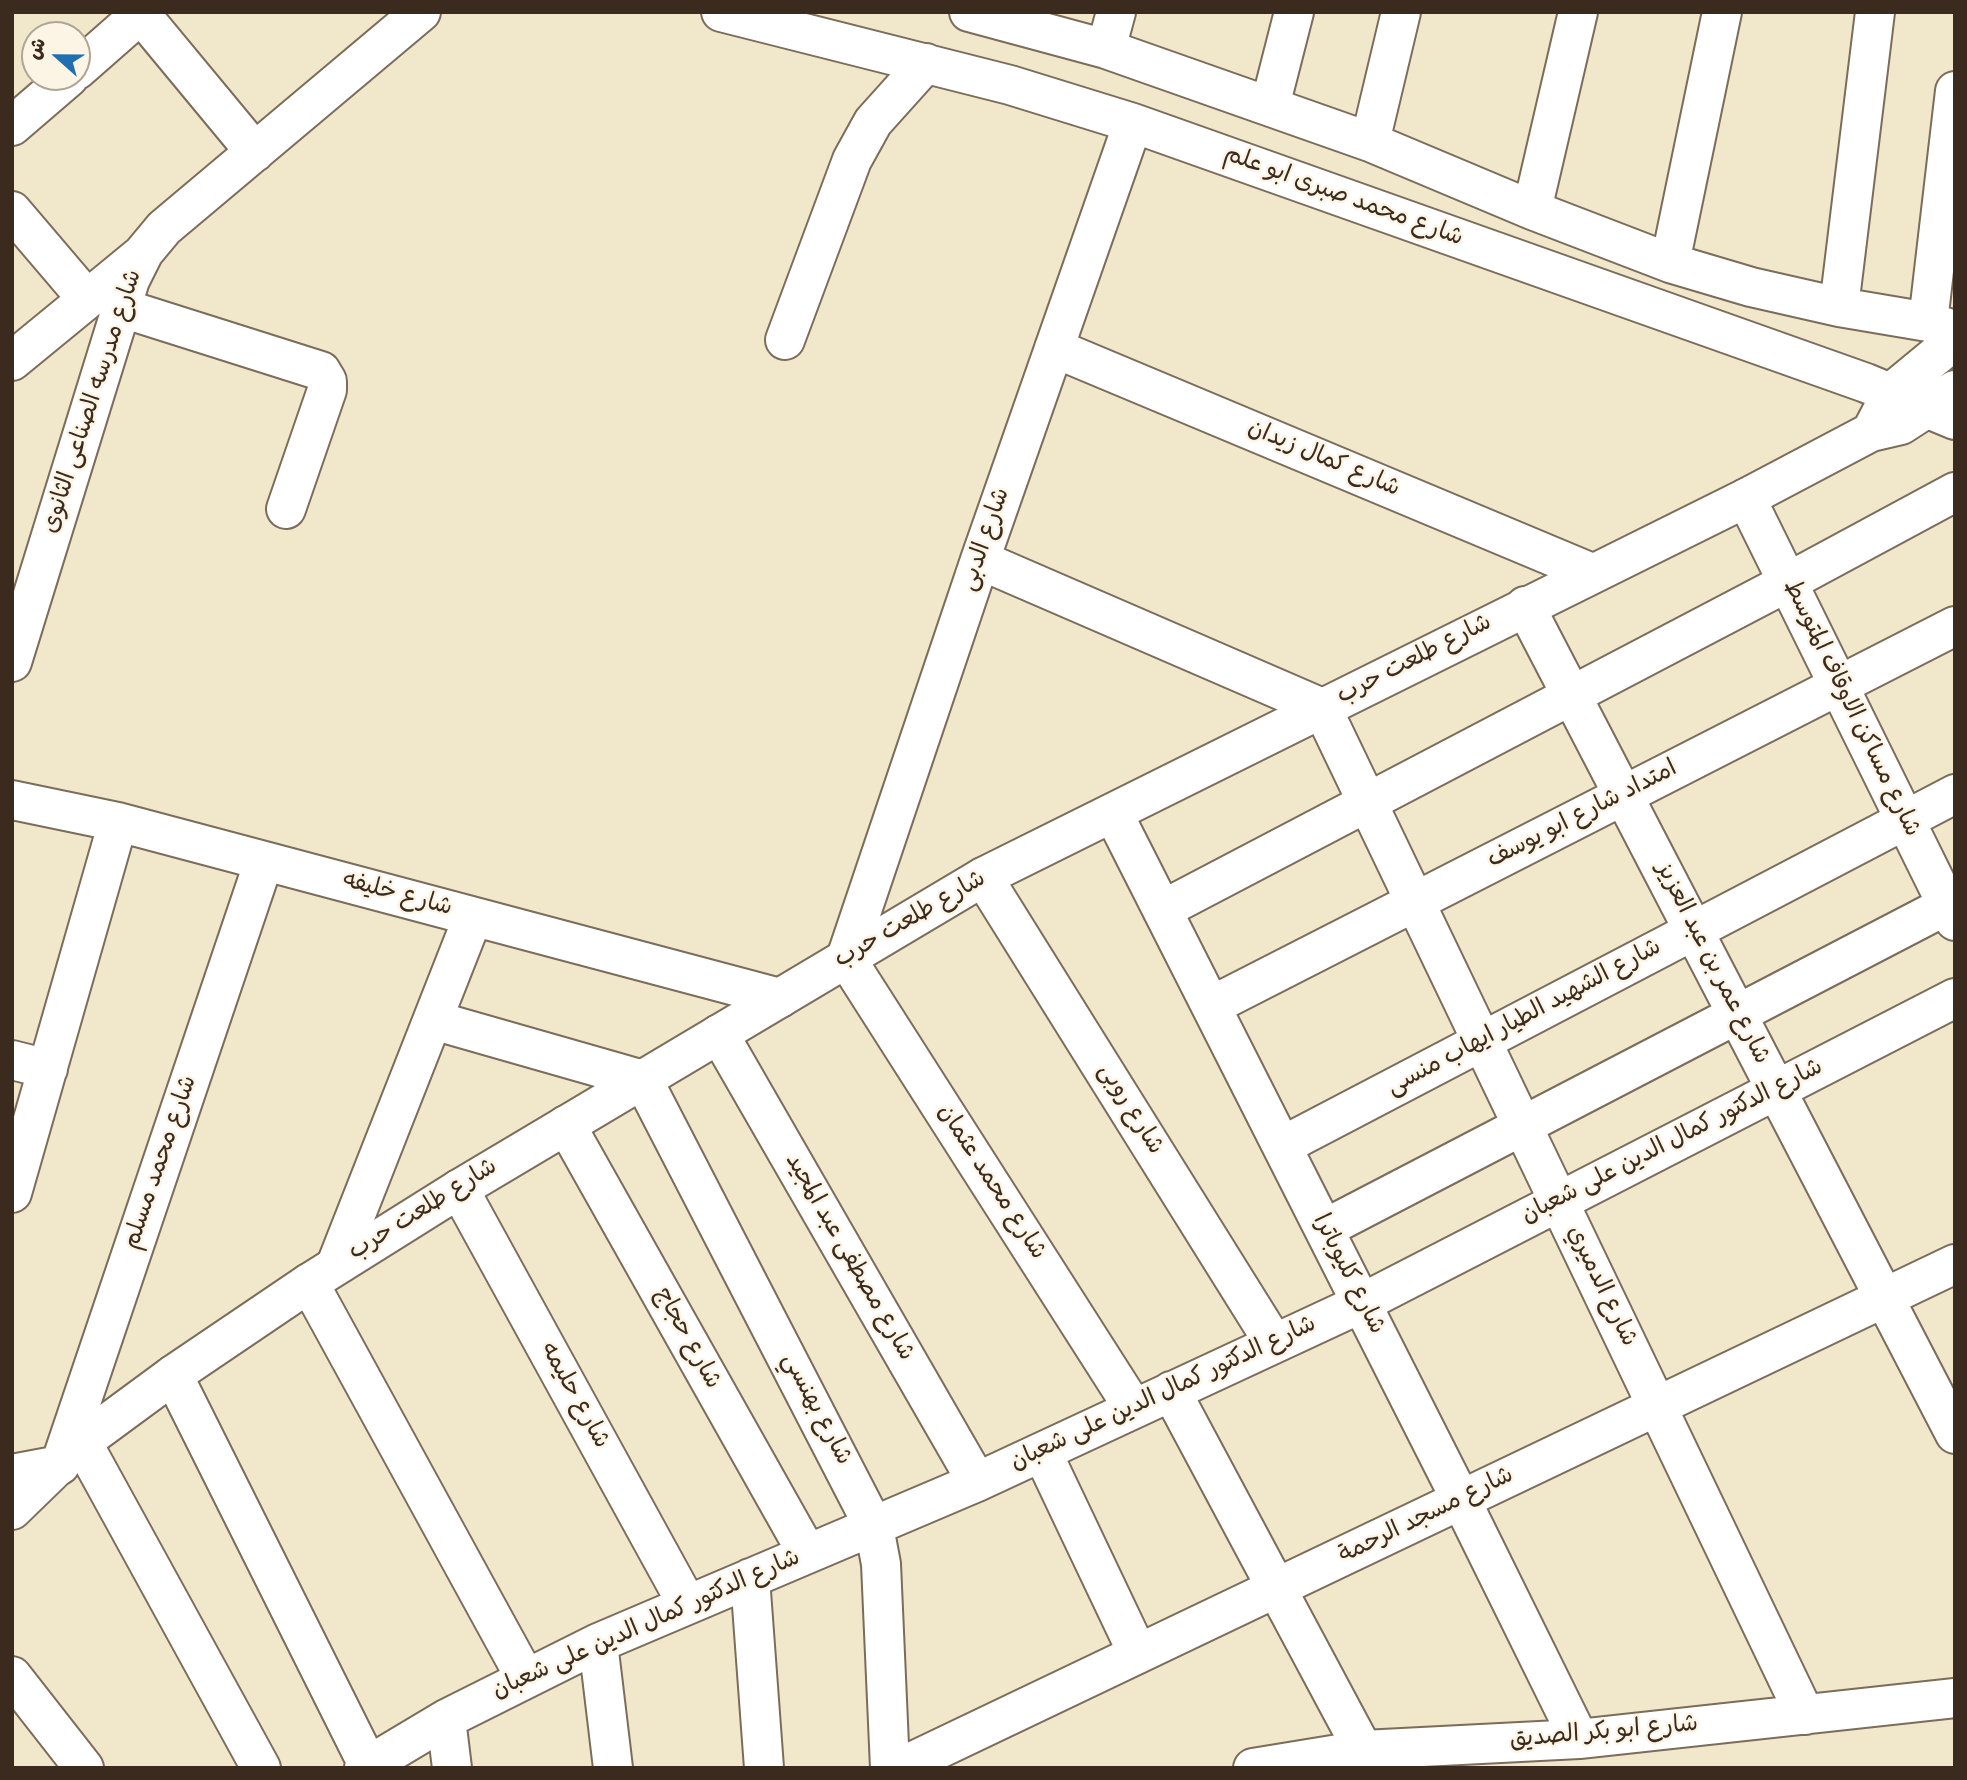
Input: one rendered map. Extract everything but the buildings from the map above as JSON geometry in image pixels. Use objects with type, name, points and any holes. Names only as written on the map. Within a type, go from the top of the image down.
[{"type":"street","name":"شارع مدرسه الصناعى الثانوى","points":[[12,662],[19,615],[104,303],[130,280],[144,252],[164,228],[421,12]]},
{"type":"street","name":"شارع محمد صبرى ابو علم","points":[[721,12],[1010,85],[1133,123],[1892,392],[1946,406]]},
{"type":"street","points":[[969,12],[1106,49],[1270,106],[1370,142],[1532,210],[1670,262],[1751,287],[1946,330]]},
{"type":"street","points":[[1106,49],[1116,12]]},
{"type":"street","points":[[1270,106],[1294,12]]},
{"type":"street","points":[[1370,142],[1401,12]]},
{"type":"street","points":[[1532,210],[1578,12]]},
{"type":"street","points":[[1670,262],[1722,12]]},
{"type":"street","points":[[1839,307],[1875,12]]},
{"type":"street","points":[[91,58],[141,13],[255,152]]},
{"type":"street","points":[[785,340],[862,141],[873,122],[926,63]]},
{"type":"street","points":[[12,126],[52,91]]},
{"type":"street","points":[[1871,432],[1892,392],[1946,330],[1955,91]]},
{"type":"street","name":"شارع الدبى","points":[[846,958],[980,560],[1133,123]]},
{"type":"street","points":[[12,211],[104,303],[321,371],[327,382],[327,390],[286,509]]},
{"type":"street","points":[[12,361],[104,303]]},
{"type":"street","name":"شارع كمال زيدان","points":[[1054,348],[1592,573]]},
{"type":"street","name":"شارع طلعت حرب","points":[[12,1510],[71,1453],[173,1375],[322,1274],[459,1189],[983,877],[1746,498],[1871,432],[1900,425],[1946,406]]},
{"type":"street","points":[[1162,910],[1955,492]]},
{"type":"street","name":"شارع مساكن الاوقاف المتوسط","points":[[1746,498],[1905,820],[1952,909]]},
{"type":"street","points":[[980,560],[1322,708]]},
{"type":"street","name":"شارع عمر بن عبد العزيز","points":[[1525,606],[1955,1434]]},
{"type":"street","name":"امتداد شارع ابو يوسف","points":[[1211,1006],[1955,626]]},
{"type":"street","name":"شارع الدميري","points":[[1322,708],[1805,1715]]},
{"type":"street","name":"شارع الشهيد الطيار ايهاب منسى","points":[[1282,1146],[1955,794]]},
{"type":"street","name":"شارع خليفه","points":[[12,800],[118,822],[780,998]]},
{"type":"street","name":"شارع كليوباترا","points":[[1113,813],[1362,1303],[1579,1739]]},
{"type":"street","points":[[12,1193],[30,1064],[118,822]]},
{"type":"street","name":"شارع محمد مسلم","points":[[71,1453],[264,861]]},
{"type":"street","name":"شارع روبى","points":[[983,877],[1274,1343]]},
{"type":"street","points":[[1324,1229],[1737,1014],[1952,909]]},
{"type":"street","points":[[473,917],[433,1020],[322,1274],[526,1679]]},
{"type":"street","name":"شارع محمد عثمان","points":[[846,958],[1134,1409]]},
{"type":"street","name":"شارع الدكتور كمال الدين على شعبان","points":[[366,1766],[446,1719],[598,1643],[977,1482],[1362,1303],[1955,998]]},
{"type":"street","points":[[433,1020],[643,1080]]},
{"type":"street","name":"شارع مصطفى عبد المجيد","points":[[719,1034],[977,1482]]},
{"type":"street","name":"شارع بهنسي","points":[[643,1080],[874,1527],[881,1564],[890,1768]]},
{"type":"street","name":"شارع حجاج","points":[[566,1125],[807,1553]]},
{"type":"street","name":"شارع حليمه","points":[[459,1189],[687,1604]]},
{"type":"street","name":"شارع مسجد الرحمة","points":[[899,1768],[1955,1264]]},
{"type":"street","points":[[173,1375],[366,1766]]},
{"type":"street","points":[[1171,1391],[1363,1750]]},
{"type":"street","points":[[1042,1451],[1138,1654]]},
{"type":"street","points":[[12,1474],[71,1453],[261,1768]]},
{"type":"street","points":[[750,1578],[764,1768]]},
{"type":"street","points":[[598,1643],[613,1768]]},
{"type":"street","points":[[12,1676],[85,1768]]},
{"type":"street","name":"شارع ابو بكر الصديق","points":[[1253,1768],[1363,1750],[1579,1739],[1955,1698]]},
{"type":"street","points":[[446,1719],[452,1768]]}]
